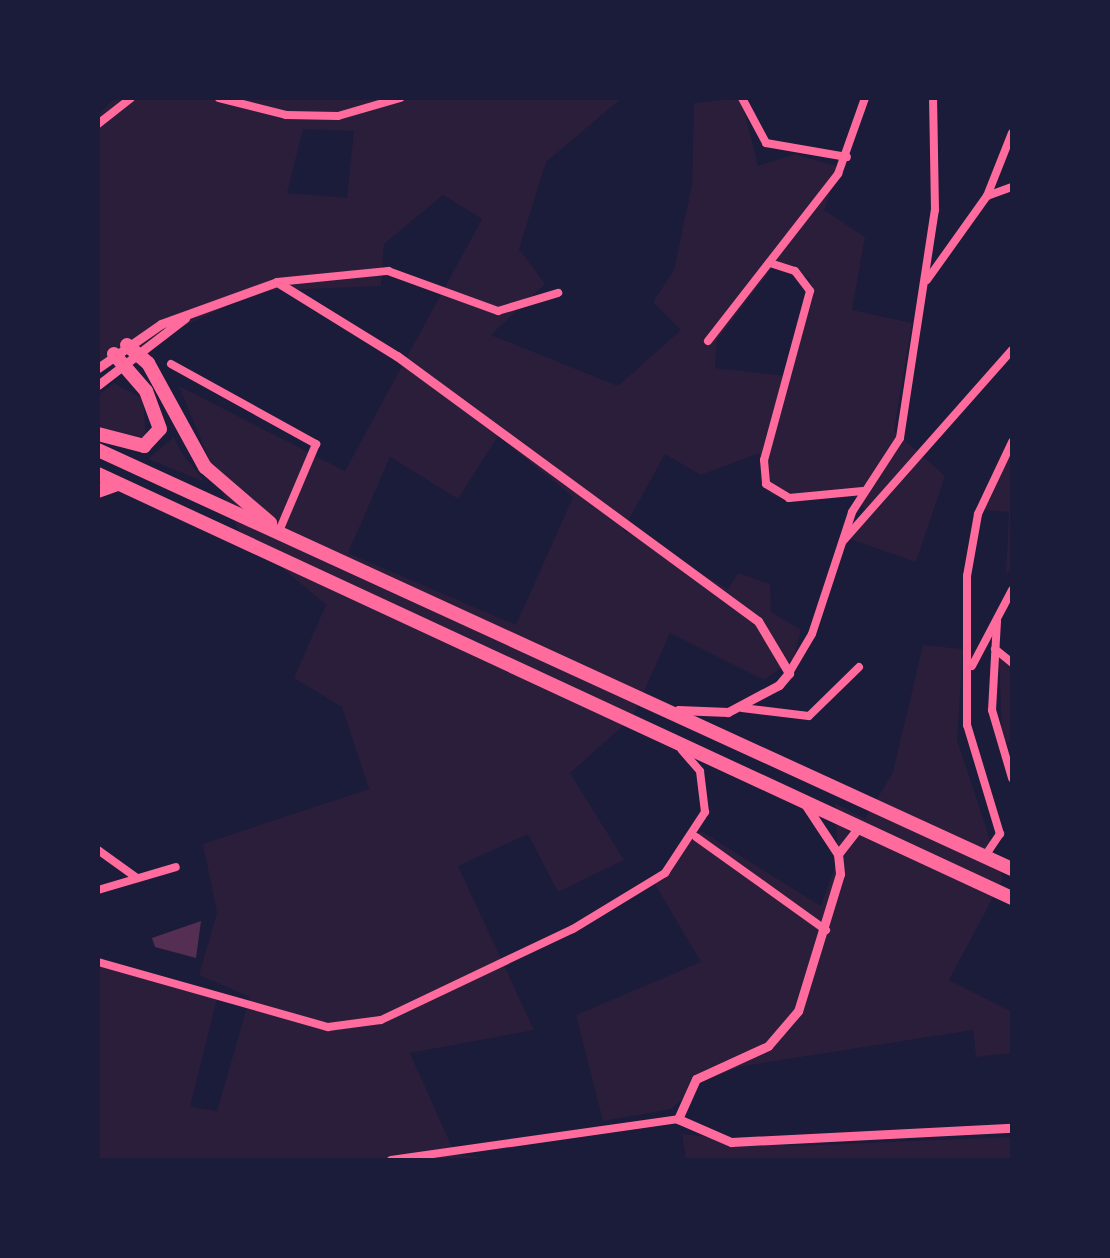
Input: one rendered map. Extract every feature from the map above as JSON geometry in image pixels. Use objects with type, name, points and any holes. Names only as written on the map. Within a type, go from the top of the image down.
[{"type":"highway","points":[[98,434],[144,446],[160,429],[126,354]]},
{"type":"highway","points":[[126,354],[205,468],[276,529]]},
{"type":"highway","points":[[98,450],[1012,869]]},
{"type":"highway","points":[[98,474],[1012,898]]},
{"type":"highway","points":[[98,491],[118,484]]},
{"type":"street","points":[[98,124],[131,98]]},
{"type":"street","points":[[219,98],[318,116],[400,98]]},
{"type":"street","points":[[742,98],[766,142],[847,158]]},
{"type":"street","points":[[708,341],[847,158],[865,98]]},
{"type":"street","points":[[742,708],[789,673],[812,634],[838,546],[863,491],[900,438],[938,160],[933,98]]},
{"type":"street","points":[[924,284],[986,196],[1012,132]]},
{"type":"street","points":[[986,196],[1012,186]]},
{"type":"street","points":[[770,263],[795,271],[810,291],[764,460],[766,484],[789,498],[863,491]]},
{"type":"street","points":[[98,368],[195,310],[277,282],[388,272],[498,311],[558,293]]},
{"type":"street","points":[[277,282],[397,356],[729,595],[789,673]]},
{"type":"street","points":[[838,546],[1012,350]]},
{"type":"street","points":[[98,385],[126,354]]},
{"type":"street","points":[[171,364],[316,444],[276,529]]},
{"type":"street","points":[[985,856],[1000,834],[967,725],[972,667],[969,556],[984,496],[1012,442]]},
{"type":"street","points":[[972,667],[1012,590]]},
{"type":"street","points":[[996,621],[992,710],[1012,778]]},
{"type":"street","points":[[995,649],[1012,663]]},
{"type":"street","points":[[663,707],[706,715],[742,708],[809,716],[859,667]]},
{"type":"street","points":[[98,962],[354,1027],[626,901],[696,837],[704,783],[672,739]]},
{"type":"street","points":[[804,804],[838,854]]},
{"type":"street","points":[[678,1119],[696,1079],[768,1046],[792,1022],[826,930],[838,854],[858,828]]},
{"type":"street","points":[[696,837],[826,930]]},
{"type":"street","points":[[98,850],[137,878]]},
{"type":"street","points":[[98,890],[176,867]]},
{"type":"street","points":[[391,1160],[678,1119],[713,1138],[747,1142],[1012,1128]]},
{"type":"shaded area","points":[[115,98],[622,98],[546,162],[519,249],[545,284],[491,335],[618,386],[681,330],[653,302],[674,270],[692,185],[694,103],[741,98],[758,166],[795,154],[839,167],[824,210],[865,237],[852,310],[912,323],[894,431],[945,476],[916,562],[847,538],[869,514],[848,489],[797,501],[771,494],[759,453],[701,475],[665,454],[623,530],[728,589],[738,573],[770,584],[771,612],[801,630],[793,659],[764,680],[670,633],[632,718],[570,773],[624,860],[558,892],[528,834],[458,866],[534,1030],[410,1053],[455,1154],[498,1160],[98,1160],[98,957],[218,994],[190,1107],[217,1111],[250,997],[199,975],[217,913],[203,844],[369,789],[342,707],[294,678],[326,605],[238,530],[179,386],[345,471],[482,219],[443,195],[384,244],[381,286],[258,291],[98,367],[98,115]],"holes":[[[303,129],[354,131],[347,198],[287,193]],[[775,264],[811,279],[786,376],[715,368],[717,340]],[[498,436],[573,497],[516,625],[348,553],[390,457],[458,499]]]},
{"type":"shaded area","points":[[114,383],[143,399],[146,438],[98,428],[98,395]]},
{"type":"shaded area","points":[[174,437],[181,452],[205,482],[148,459]]},
{"type":"shaded area","points":[[1012,446],[1012,568],[1006,574],[1009,512],[983,510]]},
{"type":"shaded area","points":[[923,645],[963,649],[957,740],[1003,879],[949,980],[1012,1012],[1012,1053],[976,1057],[973,1030],[743,1066],[702,1081],[671,1109],[603,1121],[576,1015],[701,962],[653,881],[701,831],[821,906],[838,858],[835,803],[865,819],[893,772]]},
{"type":"shaded area","points":[[999,652],[1012,663],[1012,741],[1002,741]]},
{"type":"shaded area","points":[[682,1134],[793,1146],[1012,1137],[1012,1160],[686,1160]]},
{"type":"building","points":[[201,921],[196,958],[155,947],[152,938]]}]
